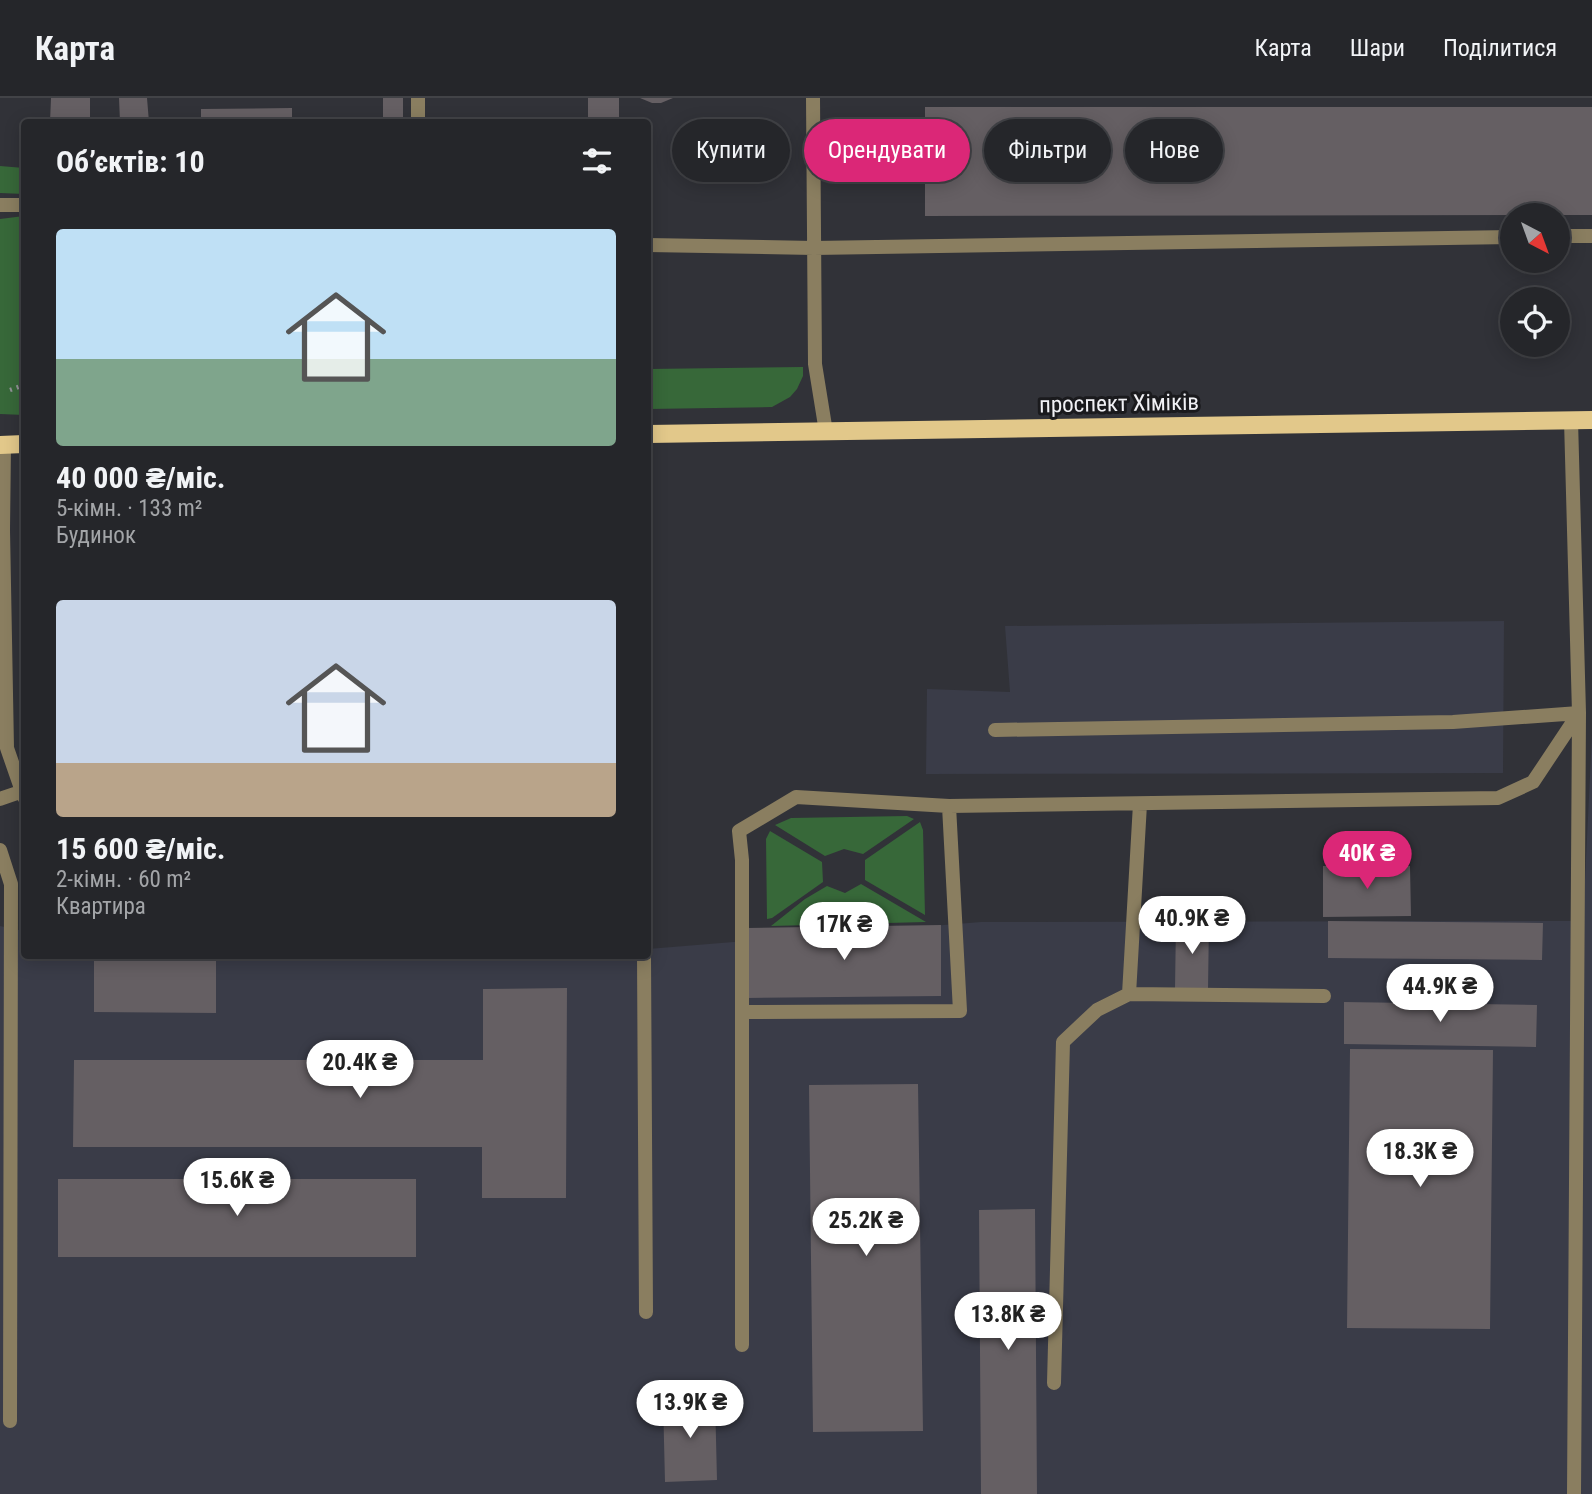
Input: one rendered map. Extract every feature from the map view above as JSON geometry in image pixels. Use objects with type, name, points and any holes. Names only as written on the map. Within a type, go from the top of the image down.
[{"type":"main road","name":"проспект Хіміків","points":[[651,434],[1592,420]]},
{"type":"main road","points":[[2,445],[21,444]]},
{"type":"lane","points":[[418,98],[418,119]]},
{"type":"lane","points":[[813,98],[815,364],[826,432]]},
{"type":"lane","points":[[0,205],[21,205]]},
{"type":"lane","points":[[1570,236],[1592,236]]},
{"type":"lane","points":[[651,245],[814,248],[1500,237]]},
{"type":"lane","points":[[1571,420],[1579,713],[1574,1494]]},
{"type":"lane","points":[[2,445],[7,748],[21,786]]},
{"type":"lane","points":[[995,730],[1453,722],[1579,713]]},
{"type":"lane","points":[[742,1346],[742,860],[739,831],[796,797],[949,806],[1498,798],[1533,782],[1579,713]]},
{"type":"lane","points":[[0,799],[21,795]]},
{"type":"lane","points":[[1129,994],[1140,804]]},
{"type":"lane","points":[[742,1012],[960,1011],[949,806]]},
{"type":"lane","points":[[0,850],[18,884],[10,1421]]},
{"type":"lane","points":[[644,959],[646,1312]]},
{"type":"lane","points":[[1054,1383],[1063,1042],[1097,1010],[1129,994],[1324,996]]},
{"type":"path","points":[[10,390],[21,386]]},
{"type":"shaded area","points":[[1504,621],[1503,773],[926,774],[927,689],[1010,692],[1005,626]]},
{"type":"shaded area","points":[[1592,735],[1592,1494],[0,1494],[0,926],[21,930],[21,959],[651,959],[651,949],[981,922],[1583,921]]},
{"type":"green space","points":[[0,166],[21,168],[21,194],[0,193]]},
{"type":"green space","points":[[21,216],[21,415],[0,414],[0,219]]},
{"type":"green space","points":[[803,367],[803,376],[790,397],[772,407],[651,409],[651,369]]},
{"type":"green space","points":[[907,816],[914,819],[863,854],[844,849],[825,856],[775,825],[791,818]]},
{"type":"green space","points":[[920,822],[923,830],[925,915],[865,880],[865,860]]},
{"type":"green space","points":[[770,831],[822,862],[823,882],[767,919],[766,839]]},
{"type":"green space","points":[[861,884],[926,922],[771,926],[805,899],[827,886],[845,893]]},
{"type":"building","points":[[51,98],[90,98],[90,119],[50,119]]},
{"type":"building","points":[[119,98],[147,98],[149,119],[120,119]]},
{"type":"building","points":[[383,98],[403,98],[403,119],[383,119]]},
{"type":"building","points":[[588,98],[619,98],[619,119],[588,119]]},
{"type":"building","points":[[640,98],[673,98],[652,103]]},
{"type":"building","points":[[925,107],[1592,107],[1592,215],[1570,215],[1570,203],[1500,203],[1500,215],[925,216],[925,182],[970,182],[970,119],[925,119]]},
{"type":"building","points":[[292,108],[292,119],[201,119],[201,109]]},
{"type":"building","points":[[1323,866],[1410,866],[1411,916],[1323,917]]},
{"type":"building","points":[[1328,921],[1543,923],[1542,960],[1328,958]]},
{"type":"building","points":[[1176,922],[1209,922],[1208,989],[1175,989]]},
{"type":"building","points":[[941,925],[941,996],[747,998],[747,928]]},
{"type":"building","points":[[94,959],[216,959],[216,1013],[94,1012]]},
{"type":"building","points":[[567,988],[566,1198],[482,1198],[482,1147],[73,1147],[74,1060],[483,1060],[483,989]]},
{"type":"building","points":[[1344,1002],[1537,1005],[1536,1047],[1344,1044]]},
{"type":"building","points":[[1350,1049],[1493,1050],[1490,1329],[1347,1328]]},
{"type":"building","points":[[918,1084],[923,1431],[813,1432],[809,1085]]},
{"type":"building","points":[[58,1179],[416,1179],[416,1257],[58,1257]]},
{"type":"building","points":[[1035,1209],[1037,1494],[981,1494],[979,1210]]},
{"type":"building","points":[[715,1398],[717,1480],[665,1482],[663,1400]]}]
